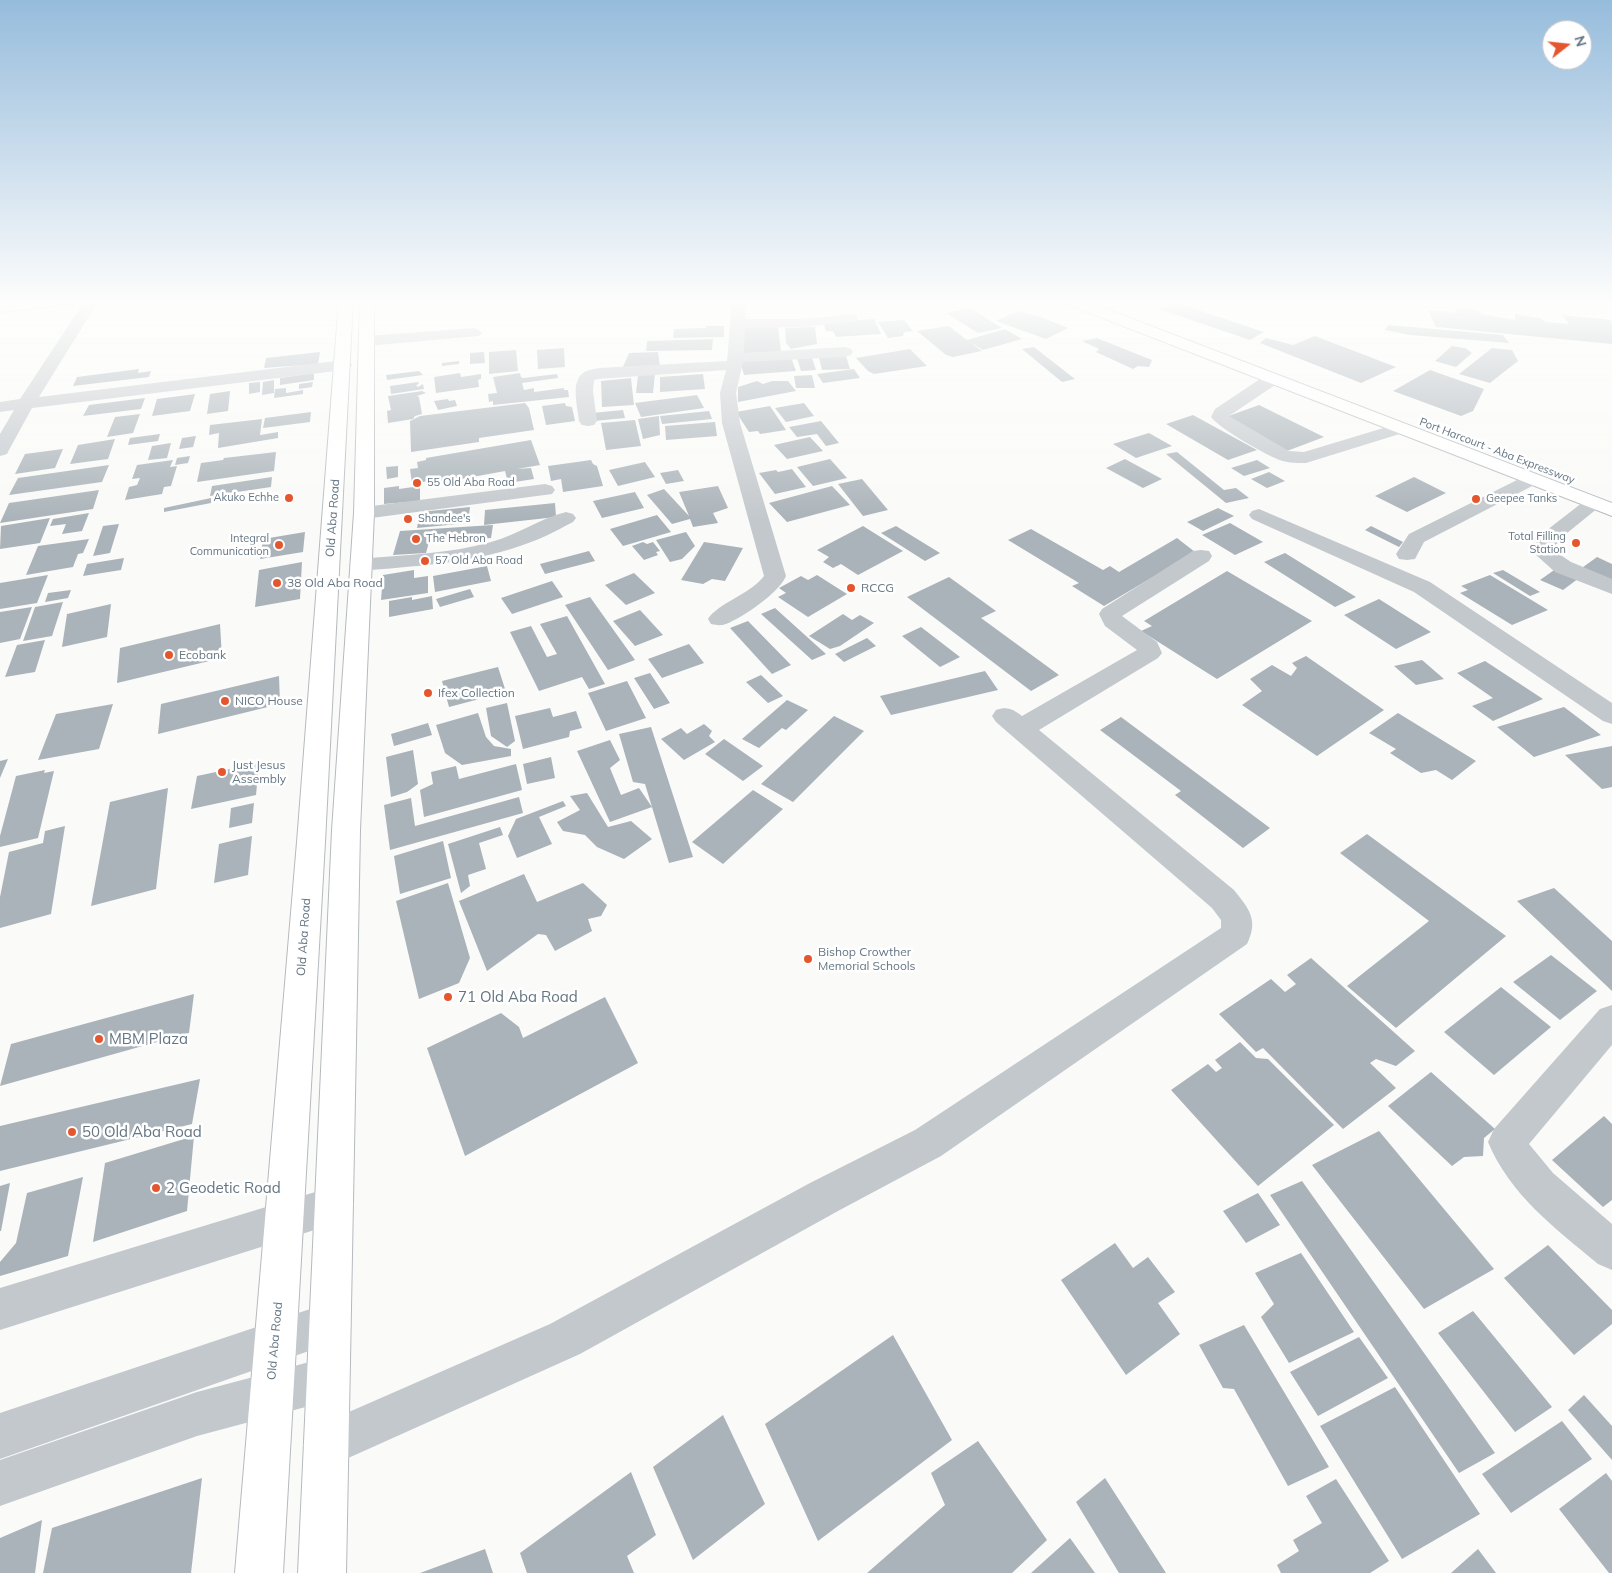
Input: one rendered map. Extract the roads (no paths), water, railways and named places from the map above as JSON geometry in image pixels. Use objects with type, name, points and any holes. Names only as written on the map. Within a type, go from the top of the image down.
[{"type":"main road","name":"Old Aba Road","points":[[259,1573],[270,1394],[284,1221],[343,373]]},
{"type":"main road","points":[[322,1573],[336,1205],[346,830],[364,513],[366,373]]},
{"type":"main road","name":"Port Harcourt - Aba Expressway","points":[[1258,373],[1531,479],[1606,503]]},
{"type":"main road","name":"Port Harcourt - Aba Expressway","points":[[1284,373],[1606,503]]},
{"type":"street","points":[[0,450],[45,373]]},
{"type":"street","points":[[0,407],[275,373]]},
{"type":"street","points":[[588,421],[585,380],[589,376],[598,373]]},
{"type":"street","points":[[719,619],[745,603],[773,581],[776,576],[731,423],[728,393],[732,373]]},
{"type":"street","points":[[1272,379],[1221,413],[1220,417],[1282,455],[1293,458],[1306,457],[1400,428]]},
{"type":"street","points":[[1407,554],[1416,538],[1531,479]]},
{"type":"street","points":[[364,513],[545,490]]},
{"type":"street","points":[[1606,503],[1554,534],[1546,544],[1546,554],[1563,567],[1612,587]]},
{"type":"street","points":[[1259,515],[1422,587],[1612,715]]},
{"type":"street","points":[[360,565],[454,554],[499,546],[514,542],[566,518]]},
{"type":"street","points":[[326,1445],[565,1339],[824,1197],[928,1143],[1236,935],[1237,917],[1223,899],[1012,722],[1150,653],[1149,647],[1113,621],[1110,614],[1201,556]]},
{"type":"street","points":[[1612,1020],[1507,1142],[1513,1156],[1534,1181],[1612,1250]]},
{"type":"street","points":[[0,1309],[336,1205]]},
{"type":"street","points":[[0,1436],[331,1324]]},
{"type":"street","points":[[0,1483],[197,1414],[328,1379]]},
{"type":"place","name":"55 Old Aba Road","points":[[417,483]]},
{"type":"place","name":"Akuko Echhe","points":[[289,498]]},
{"type":"place","name":"Geepee Tanks","points":[[1476,499]]},
{"type":"place","name":"Shandee's","points":[[408,519]]},
{"type":"place","name":"The Hebron","points":[[416,539]]},
{"type":"place","name":"Total Filling Station","points":[[1576,543]]},
{"type":"place","name":"Integral Communication","points":[[279,545]]},
{"type":"place","name":"57 Old Aba Road","points":[[425,561]]},
{"type":"place","name":"38 Old Aba Road","points":[[277,583]]},
{"type":"place","name":"RCCG","points":[[851,588]]},
{"type":"place","name":"Ecobank","points":[[169,655]]},
{"type":"place","name":"Ifex Collection","points":[[428,693]]},
{"type":"place","name":"NICO House","points":[[225,701]]},
{"type":"place","name":"Just Jesus Assembly","points":[[222,772]]},
{"type":"place","name":"Bishop Crowther Memorial Schools","points":[[808,959]]},
{"type":"place","name":"71 Old Aba Road","points":[[448,997]]},
{"type":"place","name":"MBM Plaza","points":[[99,1039]]},
{"type":"place","name":"50 Old Aba Road","points":[[72,1132]]},
{"type":"place","name":"2 Geodetic Road","points":[[156,1188]]}]
